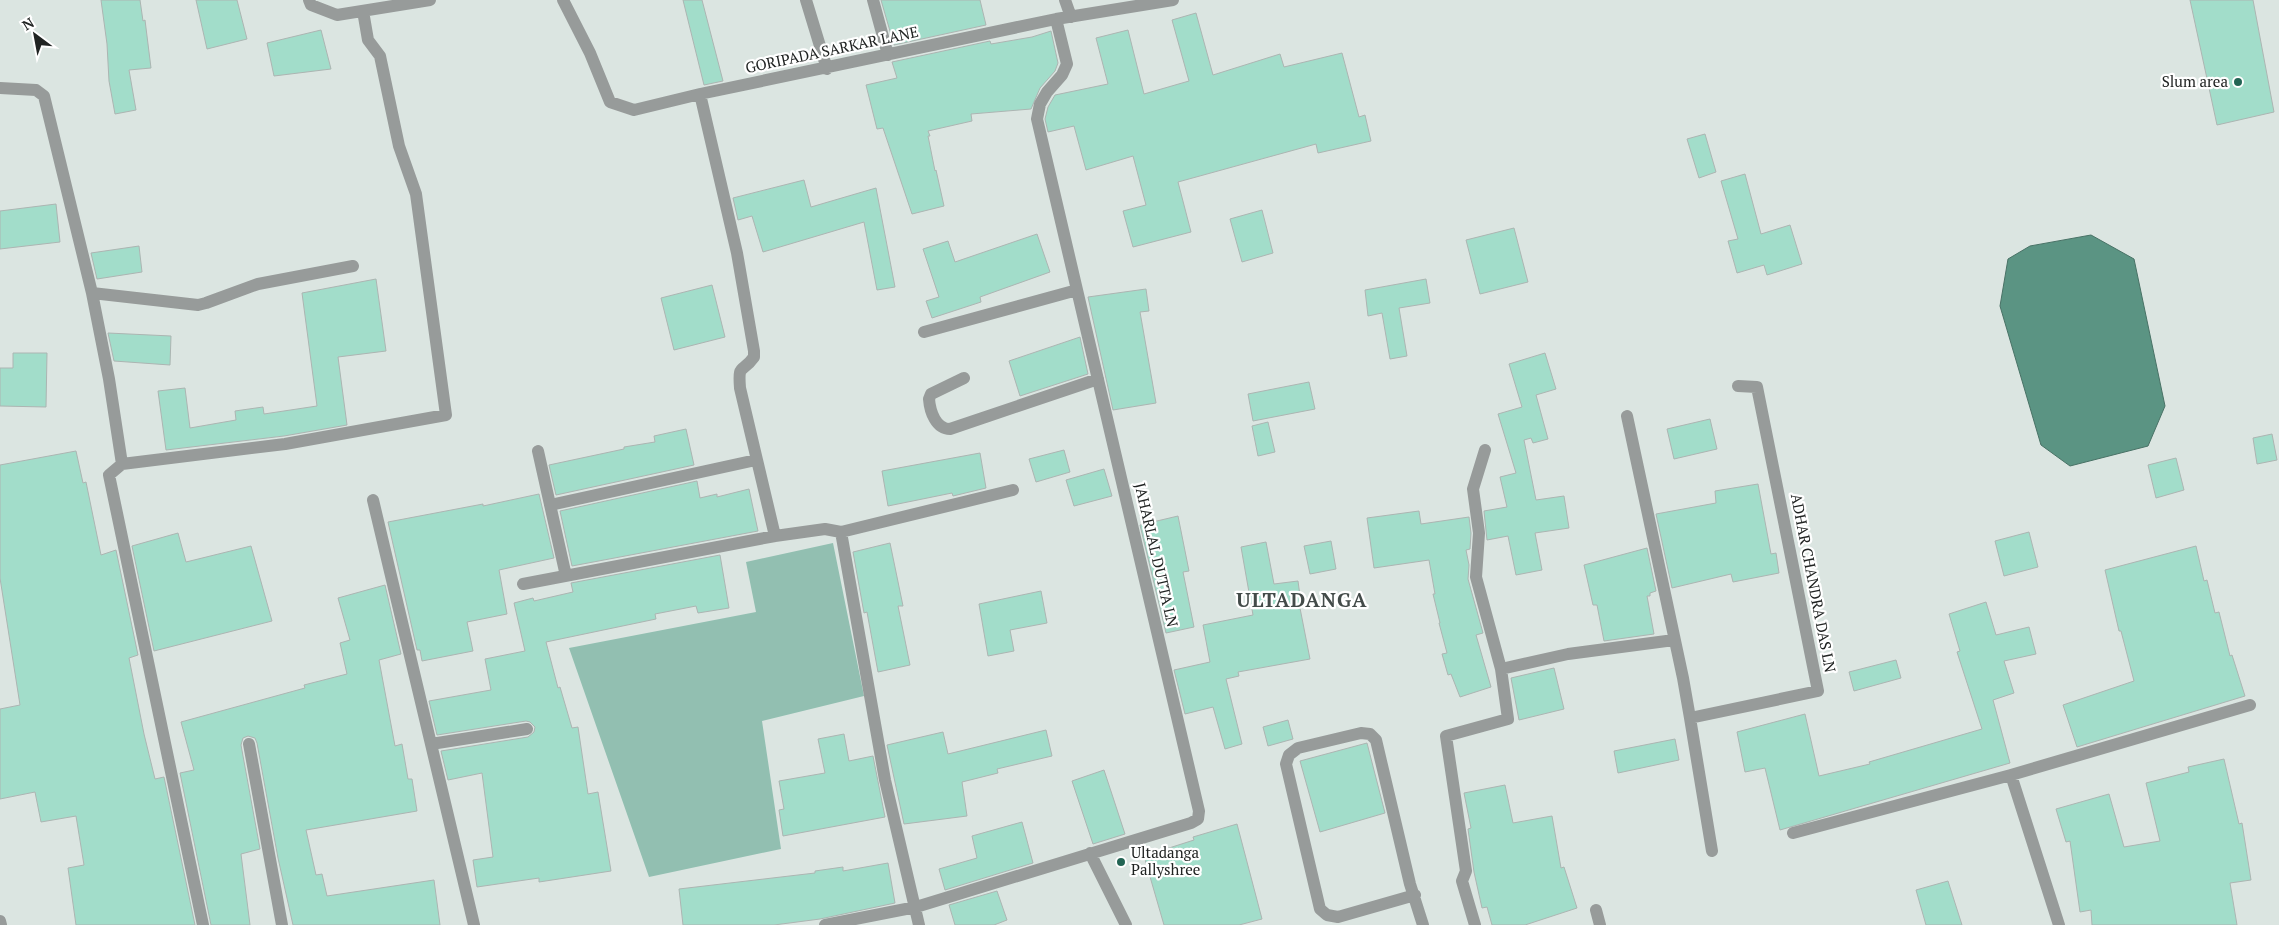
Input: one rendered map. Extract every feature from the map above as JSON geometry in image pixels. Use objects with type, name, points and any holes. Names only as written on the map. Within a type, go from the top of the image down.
[{"type":"street","points":[[309,0],[311,5],[337,16],[430,0]]},
{"type":"street","name":"GORIPADA SARKAR LANE","points":[[563,0],[590,53],[610,102],[634,110],[700,94],[827,69],[1056,19],[1173,0]]},
{"type":"street","points":[[806,0],[827,69]]},
{"type":"street","points":[[873,0],[888,56]]},
{"type":"street","points":[[1065,0],[1071,17]]},
{"type":"street","points":[[203,925],[108,475],[122,464],[285,444],[446,414],[416,194],[399,146],[380,56],[368,40],[363,11]]},
{"type":"street","name":"JAHARLAL DUTTA LN","points":[[825,925],[916,906],[1191,823],[1198,819],[1199,811],[1037,120],[1040,104],[1047,92],[1062,75],[1067,64],[1056,19]]},
{"type":"street","points":[[0,88],[36,90],[44,96],[92,293],[109,380],[122,464]]},
{"type":"street","points":[[700,94],[738,253],[754,357],[743,366],[739,373],[740,388],[775,536]]},
{"type":"street","points":[[92,293],[206,304],[258,284],[353,266]]},
{"type":"street","points":[[924,332],[1077,290]]},
{"type":"street","points":[[964,378],[931,394],[929,399],[938,426],[943,429],[950,429],[1098,379]]},
{"type":"street","name":"ADHAR CHANDRA DAS LN","points":[[1690,718],[1818,691],[1757,387],[1738,386]]},
{"type":"street","points":[[1626,416],[1690,718],[1712,851]]},
{"type":"street","points":[[1475,925],[1462,881],[1466,871],[1446,736],[1508,719],[1501,669],[1476,577],[1479,533],[1473,489],[1485,450]]},
{"type":"street","points":[[538,451],[566,576]]},
{"type":"street","points":[[550,506],[756,460]]},
{"type":"street","points":[[523,584],[775,536],[825,529],[841,532],[1013,490]]},
{"type":"street","points":[[373,500],[474,925]]},
{"type":"street","points":[[841,532],[885,780],[919,925]]},
{"type":"street","points":[[1501,669],[1568,654],[1674,640]]},
{"type":"street","points":[[1793,833],[2011,775],[2250,705]]},
{"type":"street","points":[[431,744],[527,729]]},
{"type":"street","points":[[1415,896],[1338,917],[1327,916],[1320,909],[1286,764],[1289,755],[1298,748],[1361,733],[1370,734],[1376,740],[1410,884],[1415,896],[1423,925]]},
{"type":"street","points":[[249,744],[282,925]]},
{"type":"street","points":[[2011,775],[2059,925]]},
{"type":"street","points":[[1090,853],[1126,925]]},
{"type":"street","points":[[1596,910],[1600,925]]},
{"type":"street","points":[[0,921],[1,925]]},
{"type":"shaded area","points":[[2091,235],[2134,259],[2165,406],[2148,446],[2070,466],[2041,445],[2000,306],[2008,259],[2030,246]]},
{"type":"shaded area","points":[[833,543],[864,696],[762,721],[781,849],[649,877],[569,648],[756,612],[746,562]]},
{"type":"building","points":[[101,0],[140,0],[143,21],[145,20],[151,68],[129,70],[136,110],[115,114],[109,81],[107,44]]},
{"type":"building","points":[[196,0],[237,0],[247,39],[207,49]]},
{"type":"building","points":[[683,0],[702,0],[723,81],[704,85]]},
{"type":"building","points":[[881,0],[980,0],[986,25],[894,45]]},
{"type":"building","name":"Slum area","points":[[2190,0],[2253,0],[2274,112],[2217,125]]},
{"type":"building","points":[[1196,13],[1213,75],[1280,54],[1284,67],[1342,53],[1359,117],[1365,115],[1371,141],[1318,153],[1316,144],[1178,182],[1191,232],[1133,247],[1123,211],[1146,205],[1133,156],[1086,170],[1074,126],[1048,132],[1045,119],[1048,107],[1055,95],[1108,84],[1096,38],[1128,30],[1144,94],[1189,81],[1172,20]]},
{"type":"building","points":[[321,30],[331,69],[274,76],[267,43]]},
{"type":"building","points":[[1051,31],[1058,63],[1055,71],[1040,88],[1031,109],[971,114],[972,121],[928,131],[944,206],[912,214],[883,128],[877,129],[866,85],[897,78],[892,62],[990,41],[991,44],[1032,37]]},
{"type":"building","points":[[1705,134],[1716,172],[1699,178],[1687,139]]},
{"type":"building","points":[[1745,174],[1761,234],[1790,225],[1802,264],[1767,275],[1764,265],[1737,273],[1728,241],[1738,239],[1721,181]]},
{"type":"building","points":[[804,180],[811,207],[876,188],[895,287],[877,290],[864,222],[763,252],[752,216],[738,220],[733,198]]},
{"type":"building","points":[[56,204],[60,242],[0,249],[0,211]]},
{"type":"building","points":[[1262,210],[1273,253],[1242,262],[1230,219]]},
{"type":"building","points":[[1514,228],[1528,282],[1480,294],[1466,240]]},
{"type":"building","points":[[1037,234],[1050,272],[980,297],[981,302],[932,318],[926,301],[939,297],[923,249],[948,241],[955,262]]},
{"type":"building","points":[[139,246],[142,272],[97,279],[91,253]]},
{"type":"building","points":[[376,279],[386,351],[338,357],[347,425],[284,436],[166,450],[158,391],[185,388],[190,428],[236,420],[235,411],[263,407],[264,414],[317,406],[302,293]]},
{"type":"building","points":[[1426,279],[1430,303],[1399,308],[1407,356],[1390,359],[1382,313],[1368,316],[1365,290]]},
{"type":"building","points":[[712,285],[725,337],[674,350],[661,298]]},
{"type":"building","points":[[1146,289],[1149,311],[1140,312],[1156,403],[1113,410],[1088,297]]},
{"type":"building","points":[[108,333],[171,336],[170,365],[114,361]]},
{"type":"building","points":[[1080,337],[1088,374],[1020,396],[1009,361]]},
{"type":"building","points":[[13,353],[47,353],[46,407],[0,406],[0,368],[13,368]]},
{"type":"building","points":[[1545,353],[1556,389],[1536,395],[1548,439],[1533,443],[1531,438],[1524,440],[1536,500],[1564,496],[1569,528],[1535,533],[1542,570],[1516,575],[1508,536],[1487,540],[1484,511],[1507,507],[1500,477],[1516,473],[1498,414],[1522,407],[1509,364]]},
{"type":"building","points":[[1309,382],[1315,409],[1253,421],[1248,394]]},
{"type":"building","points":[[1710,419],[1717,449],[1674,459],[1667,429]]},
{"type":"building","points":[[1268,422],[1275,452],[1258,456],[1252,426]]},
{"type":"building","points":[[686,429],[694,465],[556,495],[549,465],[624,449],[624,447],[655,442],[654,436]]},
{"type":"building","points":[[2272,434],[2277,460],[2257,464],[2253,438]]},
{"type":"building","points":[[1064,450],[1070,472],[1036,482],[1029,459]]},
{"type":"building","points":[[76,451],[83,483],[86,482],[101,555],[116,550],[138,655],[129,658],[144,734],[155,779],[164,777],[195,925],[76,925],[68,868],[84,865],[76,816],[41,822],[35,792],[0,799],[0,709],[20,705],[0,578],[0,465]]},
{"type":"building","points":[[980,453],[986,488],[953,496],[952,493],[888,506],[882,471]]},
{"type":"building","points":[[2176,458],[2184,490],[2156,498],[2148,465]]},
{"type":"building","points":[[1104,469],[1112,496],[1074,506],[1066,480]]},
{"type":"building","points":[[697,481],[700,498],[717,494],[717,497],[749,489],[758,531],[572,566],[560,511]]},
{"type":"building","points":[[1758,484],[1771,554],[1776,553],[1779,573],[1733,582],[1731,574],[1672,588],[1656,514],[1716,503],[1715,491]]},
{"type":"building","points":[[539,494],[554,558],[499,570],[507,614],[467,622],[473,651],[422,661],[420,650],[417,650],[388,522],[483,504],[483,506]]},
{"type":"building","points":[[1419,511],[1421,524],[1469,517],[1470,549],[1466,550],[1469,565],[1468,579],[1483,633],[1476,635],[1491,687],[1460,697],[1451,674],[1448,675],[1442,654],[1447,653],[1433,594],[1435,594],[1429,560],[1374,568],[1367,518]]},
{"type":"building","points":[[1178,516],[1189,571],[1183,572],[1194,627],[1166,633],[1140,525]]},
{"type":"building","points":[[2029,532],[2038,567],[2004,576],[1995,541]]},
{"type":"building","points":[[178,533],[186,562],[251,546],[272,621],[154,651],[132,546]]},
{"type":"building","points":[[1331,541],[1336,569],[1310,574],[1304,546]]},
{"type":"building","points":[[1266,542],[1274,584],[1298,581],[1301,603],[1299,603],[1310,659],[1238,672],[1239,676],[1226,679],[1242,744],[1225,749],[1213,707],[1185,714],[1174,670],[1210,662],[1203,625],[1253,615],[1241,547]]},
{"type":"building","points":[[890,543],[903,606],[898,606],[910,665],[878,672],[867,612],[864,613],[853,552]]},
{"type":"building","points":[[2196,546],[2204,581],[2207,580],[2215,613],[2219,612],[2230,656],[2232,655],[2245,696],[2077,747],[2063,705],[2134,681],[2121,631],[2119,631],[2105,570]]},
{"type":"building","points":[[1647,548],[1656,591],[1647,596],[1654,634],[1604,641],[1597,605],[1593,605],[1584,565]]},
{"type":"building","points":[[720,555],[729,608],[698,613],[696,606],[655,614],[656,619],[546,642],[558,688],[560,687],[572,728],[578,727],[588,794],[598,792],[611,871],[539,882],[539,878],[477,887],[473,860],[493,857],[482,773],[448,780],[441,751],[528,737],[534,732],[535,727],[526,721],[437,735],[429,701],[491,690],[485,659],[525,651],[514,603],[533,598],[534,601],[573,592],[571,583]]},
{"type":"building","points":[[385,585],[401,654],[379,660],[395,746],[402,744],[408,779],[412,779],[417,811],[306,830],[316,875],[322,874],[327,896],[434,880],[440,925],[293,925],[278,858],[257,743],[255,738],[248,736],[243,738],[241,745],[260,849],[241,854],[250,925],[211,925],[180,773],[194,770],[181,722],[305,688],[304,685],[347,674],[340,643],[350,640],[338,598]]},
{"type":"building","points":[[1041,591],[1047,623],[1010,630],[1014,651],[988,656],[979,604]]},
{"type":"building","points":[[1986,602],[1996,635],[2029,627],[2036,654],[2004,661],[2014,693],[1993,700],[2010,763],[1780,830],[1765,768],[1745,772],[1737,732],[1805,714],[1819,776],[1870,764],[1869,762],[1982,729],[1957,652],[1960,651],[1949,614]]},
{"type":"building","points":[[1896,660],[1901,678],[1854,691],[1849,672]]},
{"type":"building","points":[[1554,668],[1564,709],[1519,720],[1511,678]]},
{"type":"building","points":[[1288,720],[1293,739],[1268,746],[1263,727]]},
{"type":"building","points":[[1046,730],[1052,756],[997,769],[998,773],[962,782],[967,816],[904,824],[887,745],[943,732],[948,754]]},
{"type":"building","points":[[844,734],[849,761],[873,756],[885,817],[783,836],[779,810],[784,809],[779,781],[825,773],[818,739]]},
{"type":"building","points":[[1675,739],[1679,760],[1618,773],[1614,751]]},
{"type":"building","points":[[1367,743],[1385,813],[1320,832],[1300,761]]},
{"type":"building","points":[[2224,759],[2239,824],[2242,823],[2251,880],[2230,883],[2237,925],[2092,925],[2091,910],[2080,912],[2070,841],[2066,842],[2056,809],[2109,794],[2124,847],[2160,841],[2146,783],[2189,772],[2188,767]]},
{"type":"building","points":[[1104,770],[1125,834],[1093,844],[1072,781]]},
{"type":"building","points":[[1505,785],[1513,823],[1552,816],[1561,868],[1564,867],[1577,908],[1525,925],[1492,925],[1487,907],[1482,908],[1474,872],[1468,829],[1471,828],[1464,793]]},
{"type":"building","points":[[1022,822],[1033,863],[945,890],[939,869],[977,858],[972,836]]},
{"type":"building","points":[[1237,824],[1262,919],[1239,925],[1164,925],[1144,856],[1194,840],[1193,837]]},
{"type":"building","points":[[888,863],[895,903],[820,919],[774,925],[683,925],[679,889],[815,873],[815,871],[843,867],[843,871]]},
{"type":"building","points":[[1948,881],[1962,925],[1926,925],[1916,890]]},
{"type":"building","points":[[997,891],[1007,920],[994,925],[955,925],[949,905]]},
{"type":"place","name":"Slum area","points":[[2238,82]]},
{"type":"place","name":"Ultadanga Pallyshree","points":[[1121,862]]},
{"type":"district","name":"ULTADANGA","points":[[1302,600]]}]
